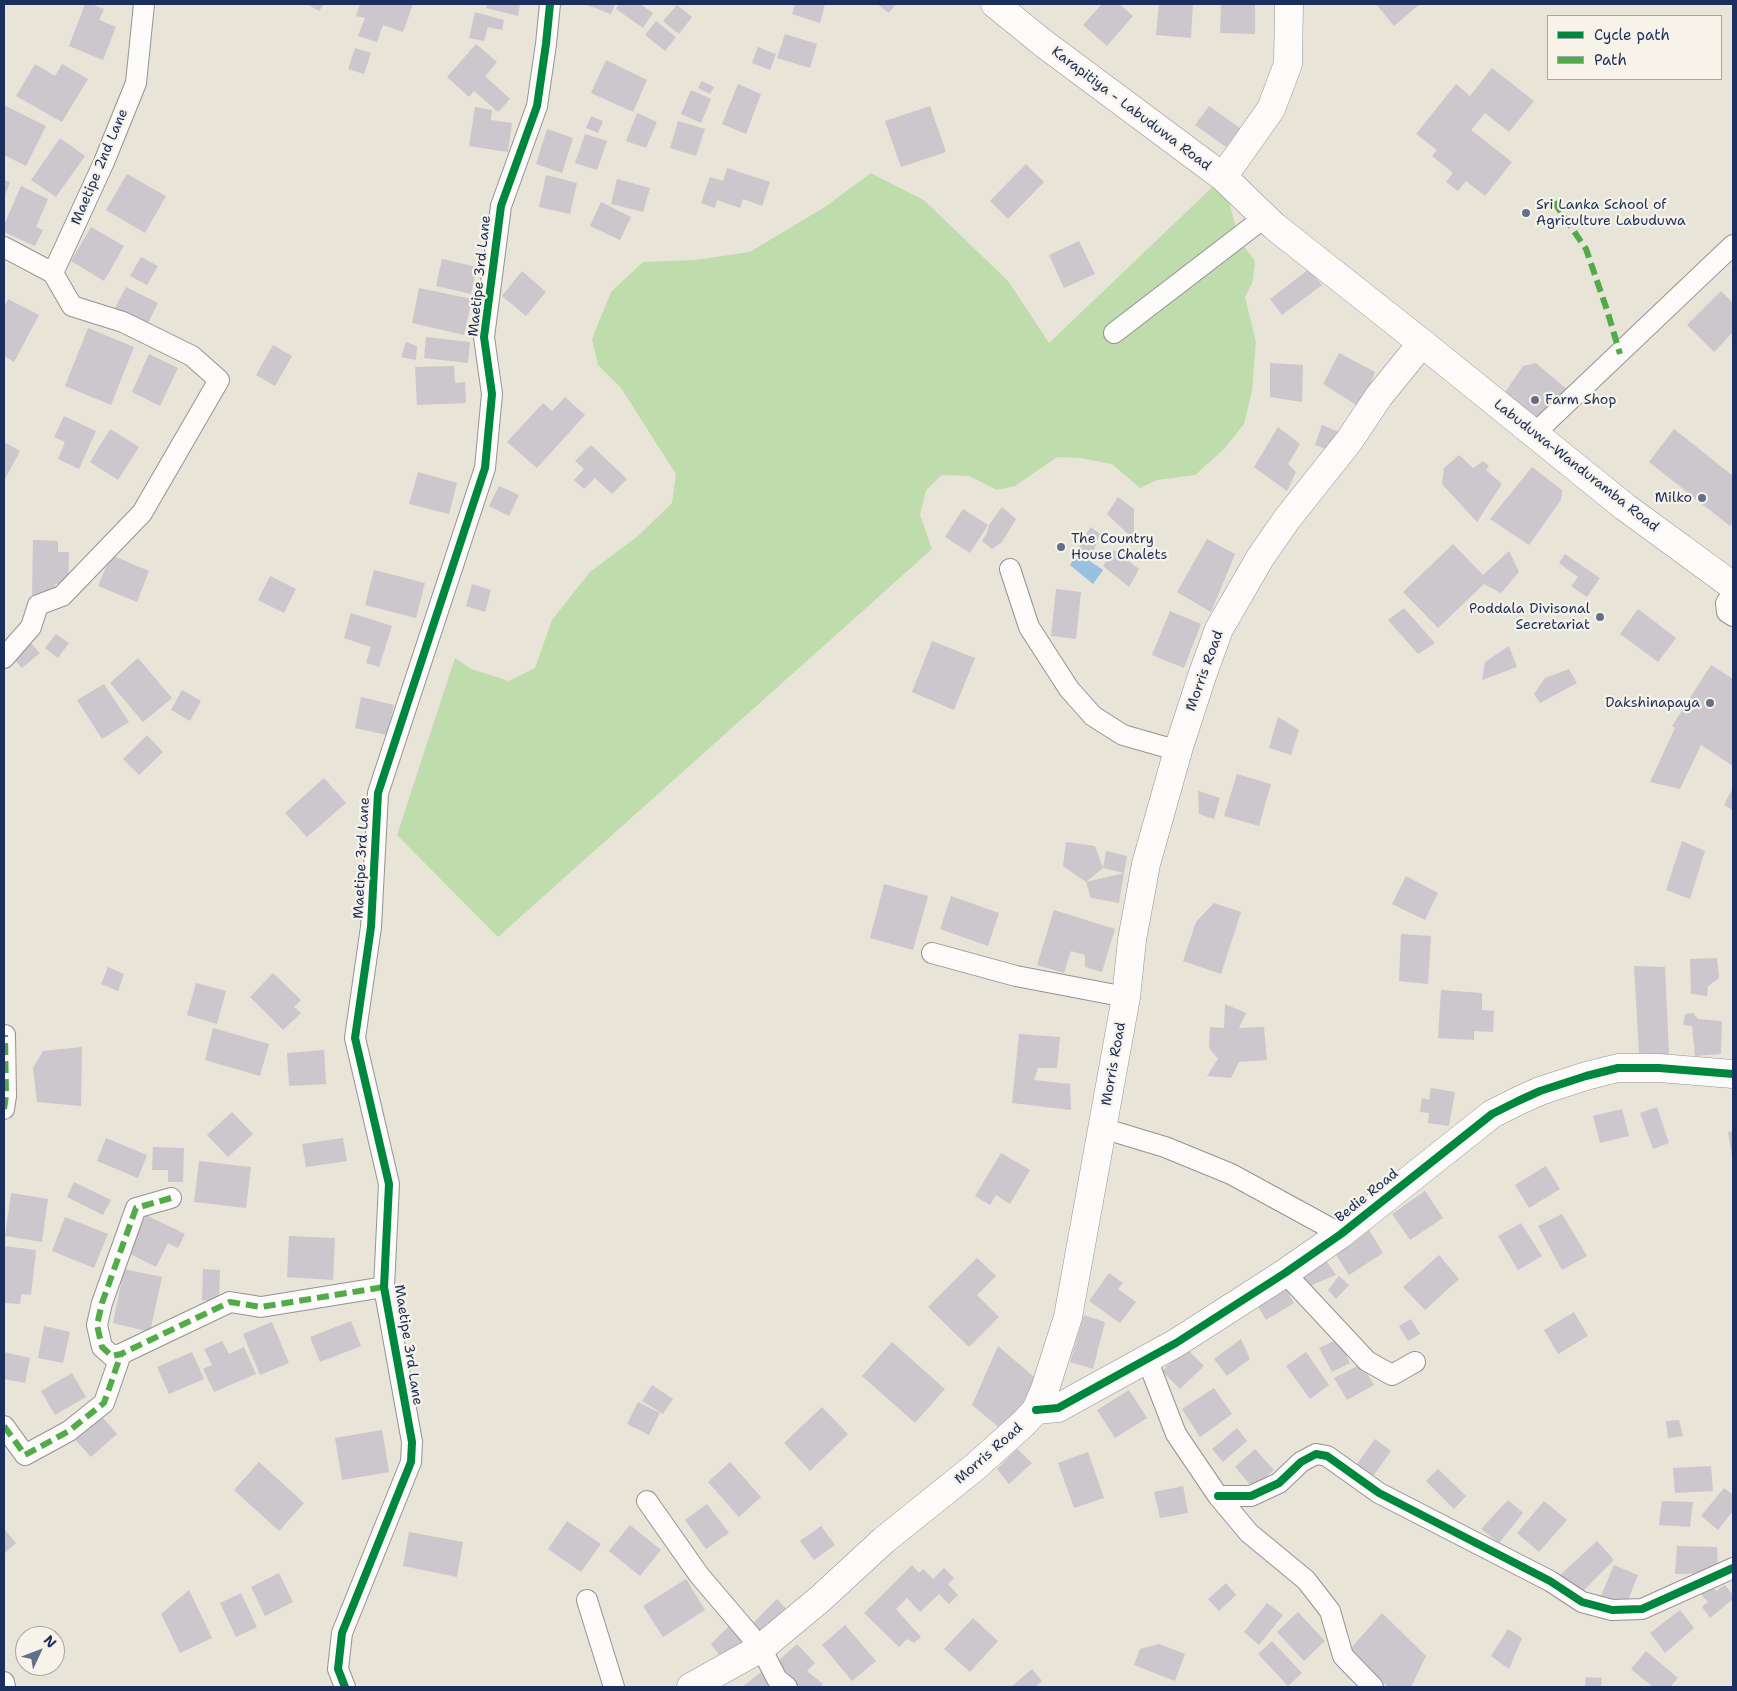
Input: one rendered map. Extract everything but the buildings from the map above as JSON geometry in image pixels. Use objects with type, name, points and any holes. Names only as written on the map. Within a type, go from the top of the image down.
[{"type":"main road","name":"Karapitiya - Labuduwa Road","points":[[994,4],[1043,43],[1223,177],[1264,217],[1422,343]]},
{"type":"main road","points":[[1223,177],[1271,109],[1275,100],[1288,64],[1289,4]]},
{"type":"main road","name":"Labuduwa-Wanduramba Road","points":[[1422,343],[1625,507],[1733,586]]},
{"type":"main road","name":"Morris Road","points":[[691,1687],[761,1648],[820,1599],[884,1540],[975,1468],[1024,1424],[1036,1410],[1045,1389],[1068,1316],[1126,997],[1132,940],[1146,864],[1179,747],[1219,629],[1260,558],[1287,519],[1349,441],[1379,396],[1422,343]]},
{"type":"main road","name":"Bedie Road","points":[[1036,1410],[1058,1408],[1176,1343],[1285,1273],[1341,1234],[1492,1114],[1540,1091],[1618,1068],[1659,1068],[1733,1074]]},
{"type":"street","name":"Maetipe 2nd Lane","points":[[53,273],[104,162],[136,83],[144,4]]},
{"type":"street","name":"Maetipe 3rd Lane","points":[[345,1687],[338,1670],[342,1633],[411,1462],[412,1442],[384,1287],[389,1184],[355,1038],[371,927],[378,793],[485,468],[492,394],[484,336],[501,206],[537,106],[550,4]]},
{"type":"street","points":[[1114,333],[1264,217]]},
{"type":"street","points":[[1534,434],[1733,245]]},
{"type":"street","points":[[4,247],[53,273],[72,306],[123,322],[192,356],[219,380],[142,513],[62,596],[38,605],[31,627],[4,658]]},
{"type":"street","points":[[1010,569],[1029,627],[1069,689],[1093,716],[1123,735],[1165,747],[1179,747]]},
{"type":"street","points":[[1733,593],[1726,603],[1727,612],[1733,616]]},
{"type":"street","points":[[932,953],[1016,976],[1126,997]]},
{"type":"street","points":[[4,1109],[6,1096],[5,1035]]},
{"type":"street","points":[[1102,1128],[1165,1147],[1232,1174],[1341,1234]]},
{"type":"street","points":[[171,1198],[136,1208],[96,1325],[102,1347],[112,1356],[121,1354],[230,1302],[261,1306],[384,1287]]},
{"type":"street","points":[[1285,1273],[1367,1361],[1392,1375],[1415,1362]]},
{"type":"street","points":[[4,1426],[25,1455],[69,1431],[104,1403],[121,1354]]},
{"type":"street","points":[[1147,1359],[1176,1434],[1218,1496],[1249,1533],[1306,1580],[1330,1611],[1343,1656],[1373,1687]]},
{"type":"street","points":[[1218,1496],[1251,1496],[1279,1483],[1301,1462],[1316,1454],[1327,1456],[1379,1493],[1550,1581],[1582,1602],[1612,1610],[1642,1609],[1733,1568]]},
{"type":"street","points":[[647,1501],[699,1575],[761,1648],[776,1679],[787,1687]]},
{"type":"street","points":[[587,1600],[614,1687]]},
{"type":"street","points":[[4,1682],[5,1687]]},
{"type":"green space","points":[[871,173],[925,201],[1008,281],[1049,343],[1223,177],[1239,240],[1255,261],[1253,281],[1245,297],[1256,342],[1252,391],[1244,424],[1224,449],[1195,475],[1157,480],[1140,488],[1112,464],[1080,458],[1057,457],[1015,486],[997,490],[969,476],[942,475],[926,490],[920,515],[932,549],[498,937],[397,835],[455,658],[471,669],[509,681],[535,668],[552,620],[590,572],[638,536],[672,503],[676,474],[621,388],[598,365],[592,339],[611,292],[643,262],[695,260],[750,252],[825,207]]},
{"type":"water","points":[[1077,552],[1103,570],[1093,584],[1070,565]]},
{"type":"marked path","points":[[1554,202],[1586,249],[1620,354]]},
{"type":"marked path","points":[[4,1109],[6,1096],[5,1035]]},
{"type":"marked path","points":[[171,1198],[136,1208],[102,1303],[97,1325],[102,1347],[112,1356],[121,1354],[230,1302],[261,1307],[384,1287]]},
{"type":"marked path","points":[[4,1426],[25,1455],[69,1431],[104,1403],[121,1354]]},
{"type":"cycle path","points":[[345,1687],[338,1669],[342,1633],[411,1462],[412,1442],[384,1287],[389,1184],[355,1038],[371,927],[378,793],[485,468],[492,394],[484,337],[501,206],[537,106],[550,4]]},
{"type":"cycle path","points":[[1036,1410],[1058,1408],[1176,1343],[1285,1273],[1341,1234],[1492,1114],[1518,1101],[1540,1091],[1618,1068],[1659,1068],[1733,1074]]},
{"type":"cycle path","points":[[1218,1496],[1251,1496],[1279,1483],[1301,1462],[1316,1454],[1327,1456],[1379,1493],[1550,1581],[1582,1602],[1612,1610],[1642,1609],[1733,1568]]},
{"type":"place","name":"Sri Lanka School of Agriculture Labuduwa","points":[[1526,213]]},
{"type":"place","name":"Farm Shop","points":[[1535,400]]},
{"type":"place","name":"Milko","points":[[1702,498]]},
{"type":"place","name":"The Country House Chalets","points":[[1061,547]]},
{"type":"place","name":"Poddala Divisonal Secretariat","points":[[1600,617]]},
{"type":"place","name":"Dakshinapaya","points":[[1710,703]]}]
